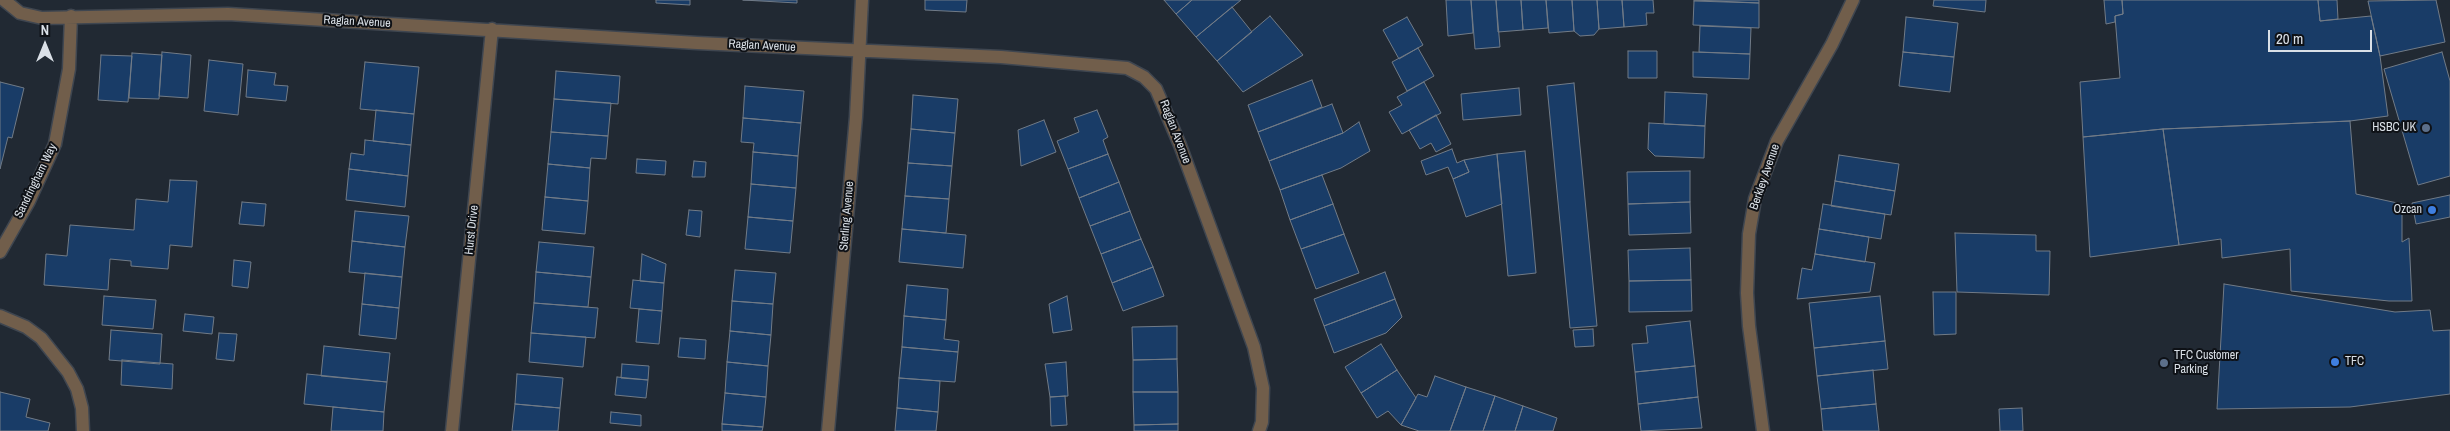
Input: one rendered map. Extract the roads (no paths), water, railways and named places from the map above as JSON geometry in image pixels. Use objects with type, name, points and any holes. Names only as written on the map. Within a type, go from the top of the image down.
[{"type":"street","name":"Raglan Avenue","points":[[4,0],[20,13],[42,18],[228,14],[1111,65],[1126,68],[1150,82],[1168,111],[1254,348],[1262,388],[1262,422],[1259,431]]},
{"type":"street","name":"Sterling Avenue","points":[[828,431],[856,117],[862,0]]},
{"type":"street","name":"Berkley Avenue","points":[[1763,431],[1749,326],[1747,294],[1749,234],[1755,199],[1777,141],[1832,44],[1853,0]]},
{"type":"street","name":"Sandringham Way","points":[[0,252],[28,201],[55,144],[69,69],[71,16]]},
{"type":"street","name":"Hurst Drive","points":[[452,431],[492,29]]},
{"type":"street","points":[[0,316],[26,327],[41,338],[68,372],[77,389],[82,408],[83,431]]},
{"type":"place","name":"HSBC UK","points":[[2426,128]]},
{"type":"place","name":"Ozcan","points":[[2432,210]]},
{"type":"place","name":"TFC","points":[[2335,362]]},
{"type":"place","name":"TFC Customer Parking","points":[[2164,363]]}]
